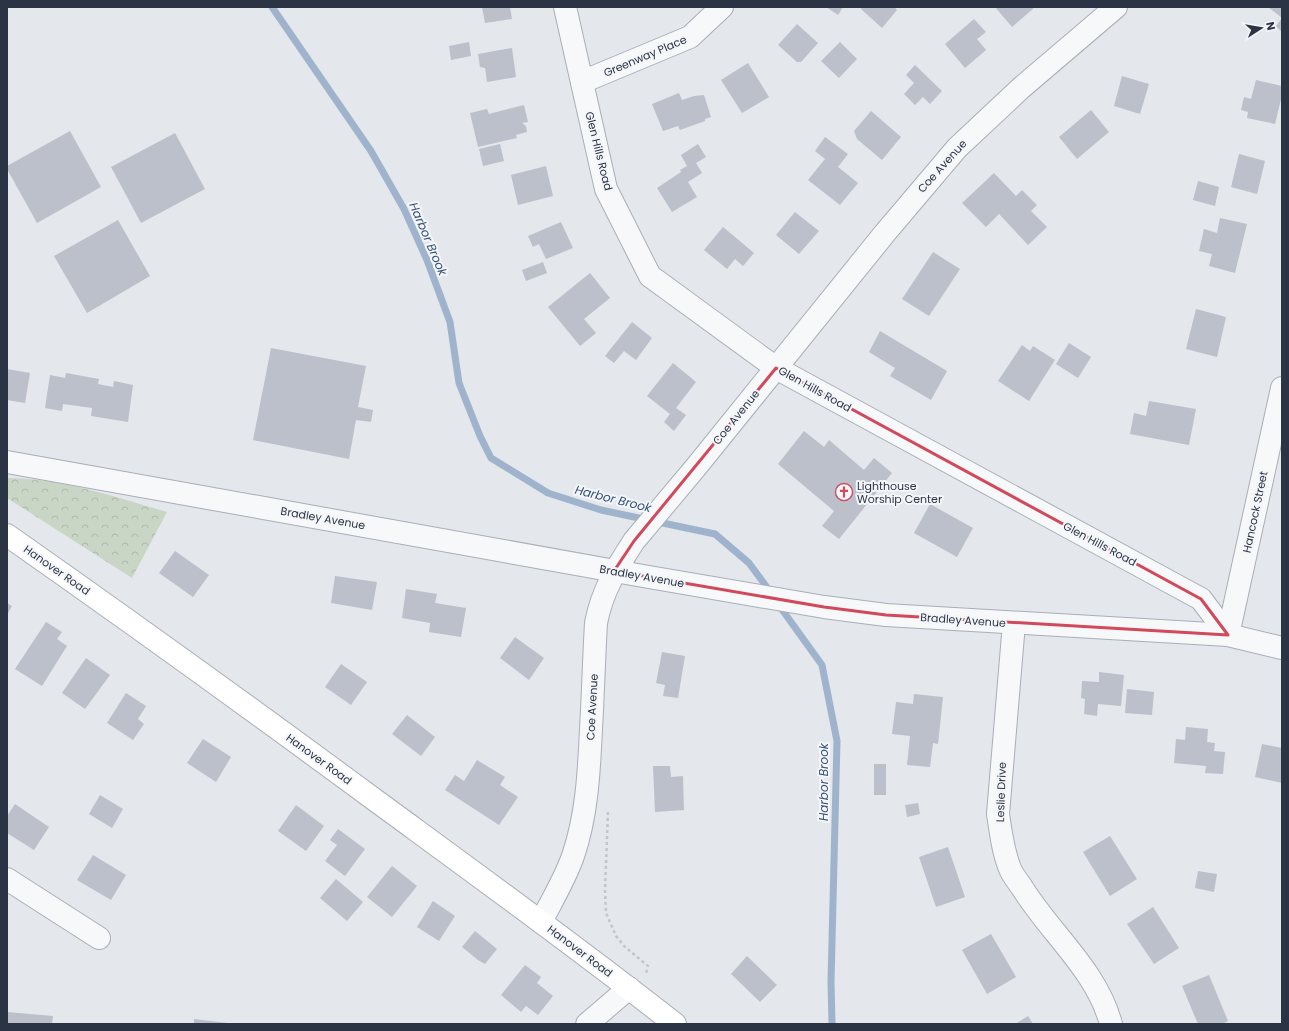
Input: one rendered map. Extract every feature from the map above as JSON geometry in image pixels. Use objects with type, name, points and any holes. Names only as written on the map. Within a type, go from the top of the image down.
[{"type":"main road","name":"Hanover Road","points":[[7,535],[211,680],[541,922],[675,1024]]},
{"type":"street","name":"Glen Hills Road","points":[[565,7],[606,189],[650,276],[776,368],[1201,599],[1228,635]]},
{"type":"street","name":"Greenway Place","points":[[582,82],[690,37],[722,7]]},
{"type":"street","name":"Coe Avenue","points":[[541,922],[573,856],[582,823],[586,802],[590,747],[596,623],[599,607],[614,571],[634,540],[696,467],[890,227],[957,148],[1021,88],[1116,7]]},
{"type":"street","name":"Hancock Street","points":[[1228,635],[1282,388]]},
{"type":"street","name":"Bradley Avenue","points":[[7,462],[614,571],[824,607],[886,615],[1228,635],[1282,648]]},
{"type":"street","name":"Leslie Drive","points":[[1014,623],[998,814],[1002,842],[1011,871],[1034,907],[1088,974],[1102,997],[1112,1024]]},
{"type":"street","points":[[7,879],[99,938]]},
{"type":"street","points":[[587,1024],[629,988]]},
{"type":"path","points":[[608,811],[605,890],[606,913],[616,936],[624,946],[648,966],[647,972]]},
{"type":"highlighted area","points":[[776,368],[1201,599],[1228,635],[886,615],[824,607],[614,571],[634,541]]},
{"type":"green space","points":[[7,478],[47,481],[88,489],[167,512],[132,578],[7,498]]},
{"type":"building","points":[[482,7],[510,7],[512,19],[485,23]]},
{"type":"building","points":[[826,7],[843,7],[838,15]]},
{"type":"building","points":[[862,7],[894,7],[897,10],[882,28],[861,9]]},
{"type":"building","points":[[995,7],[1033,7],[1034,8],[1012,27]]},
{"type":"building","points":[[1268,7],[1282,7],[1282,18]]},
{"type":"building","points":[[1282,18],[1282,32],[1276,26]]},
{"type":"building","points":[[974,19],[986,32],[977,39],[986,50],[965,68],[945,44]]},
{"type":"building","points":[[797,24],[818,43],[801,62],[797,62],[778,45]]},
{"type":"building","points":[[469,42],[471,56],[451,60],[449,46]]},
{"type":"building","points":[[840,42],[857,59],[839,78],[821,61]]},
{"type":"building","points":[[512,48],[516,77],[487,82],[485,68],[480,67],[478,54]]},
{"type":"building","points":[[748,63],[769,97],[742,113],[721,80]]},
{"type":"building","points":[[915,65],[942,91],[930,104],[923,97],[915,105],[904,94],[914,83],[906,75]]},
{"type":"building","points":[[1122,76],[1149,84],[1140,114],[1114,106]]},
{"type":"building","points":[[1256,80],[1282,86],[1282,95],[1275,124],[1247,118],[1248,112],[1241,110],[1244,97],[1251,99]]},
{"type":"building","points":[[679,93],[682,100],[694,96],[704,95],[711,117],[705,119],[705,121],[680,130],[678,126],[663,131],[652,104]]},
{"type":"building","points":[[524,105],[528,122],[522,123],[526,126],[527,132],[516,135],[517,138],[478,147],[470,113],[487,109],[489,114]]},
{"type":"building","points":[[1091,110],[1109,132],[1077,159],[1059,137]]},
{"type":"building","points":[[871,111],[901,137],[882,160],[857,139],[854,131]]},
{"type":"building","points":[[70,131],[101,187],[37,223],[7,169],[7,166]]},
{"type":"building","points":[[175,133],[205,189],[141,223],[111,167]]},
{"type":"building","points":[[825,137],[848,154],[838,167],[858,183],[840,205],[808,180],[825,159],[815,151]]},
{"type":"building","points":[[500,144],[504,161],[483,166],[479,149]]},
{"type":"building","points":[[698,144],[706,157],[696,163],[702,173],[688,182],[697,197],[672,212],[657,188],[681,172],[680,170],[687,166],[681,155]]},
{"type":"building","points":[[1239,154],[1265,161],[1257,194],[1231,187]]},
{"type":"building","points":[[546,166],[553,196],[518,205],[511,175]]},
{"type":"building","points":[[994,173],[1016,196],[1022,190],[1037,205],[1031,211],[1047,227],[1028,245],[999,214],[986,227],[962,203]]},
{"type":"building","points":[[1198,181],[1219,187],[1215,206],[1193,200]]},
{"type":"building","points":[[795,212],[819,231],[799,254],[776,235]]},
{"type":"building","points":[[1220,218],[1247,224],[1235,273],[1209,266],[1212,254],[1199,251],[1204,229],[1217,233]]},
{"type":"building","points":[[118,220],[150,276],[87,313],[54,256]]},
{"type":"building","points":[[561,222],[573,248],[546,259],[539,244],[533,247],[528,236]]},
{"type":"building","points":[[723,227],[754,253],[743,266],[735,259],[727,269],[704,250]]},
{"type":"building","points":[[933,252],[960,269],[929,316],[902,299]]},
{"type":"building","points":[[543,262],[547,273],[526,281],[522,270]]},
{"type":"building","points":[[590,273],[610,298],[584,319],[596,333],[580,346],[548,307]]},
{"type":"building","points":[[1196,309],[1226,317],[1217,357],[1186,349]]},
{"type":"building","points":[[632,322],[652,338],[636,360],[624,351],[614,363],[605,356]]},
{"type":"building","points":[[880,331],[947,371],[931,400],[890,376],[895,368],[869,352]]},
{"type":"building","points":[[1069,343],[1091,357],[1078,378],[1056,364]]},
{"type":"building","points":[[1022,345],[1030,351],[1033,346],[1055,360],[1029,401],[998,381]]},
{"type":"building","points":[[271,348],[366,366],[358,407],[373,410],[371,422],[356,420],[349,459],[253,440]]},
{"type":"building","points":[[673,363],[696,382],[676,408],[686,415],[674,431],[664,422],[670,414],[647,396]]},
{"type":"building","points":[[7,369],[30,373],[25,403],[7,400]]},
{"type":"building","points":[[66,373],[99,379],[98,384],[113,387],[114,381],[133,385],[128,422],[91,416],[92,408],[63,404],[62,411],[45,408],[50,375],[65,378]]},
{"type":"building","points":[[1149,401],[1196,409],[1189,445],[1130,434],[1134,413],[1146,416]]},
{"type":"building","name":"Lighthouse Worship Center","points":[[804,431],[824,447],[829,440],[864,470],[874,458],[892,473],[839,539],[822,526],[834,511],[778,464]]},
{"type":"building","points":[[930,504],[973,528],[957,557],[914,533]]},
{"type":"building","points":[[175,551],[209,575],[193,597],[159,573]]},
{"type":"building","points":[[335,576],[377,582],[372,610],[331,603]]},
{"type":"building","points":[[406,589],[437,594],[435,603],[466,608],[461,637],[429,632],[430,623],[402,618]]},
{"type":"building","points":[[7,603],[12,606],[7,615]]},
{"type":"building","points":[[46,622],[62,632],[57,639],[67,646],[42,686],[15,669]]},
{"type":"building","points":[[515,637],[544,658],[529,680],[500,658]]},
{"type":"building","points":[[662,652],[685,656],[678,698],[663,696],[665,685],[656,683]]},
{"type":"building","points":[[86,658],[110,675],[85,709],[62,693]]},
{"type":"building","points":[[341,664],[367,682],[351,705],[325,687]]},
{"type":"building","points":[[1099,672],[1124,675],[1121,706],[1098,704],[1097,716],[1084,714],[1085,699],[1081,698],[1082,681],[1099,682]]},
{"type":"building","points":[[1127,689],[1154,692],[1152,715],[1125,713]]},
{"type":"building","points":[[126,693],[146,706],[138,719],[144,724],[133,740],[107,723]]},
{"type":"building","points":[[914,694],[943,697],[938,744],[933,743],[930,767],[907,765],[910,736],[892,734],[896,702],[913,704]]},
{"type":"building","points":[[407,715],[435,737],[421,756],[392,734]]},
{"type":"building","points":[[1186,727],[1208,729],[1207,742],[1215,743],[1214,751],[1225,752],[1223,774],[1205,773],[1206,766],[1174,763],[1176,739],[1185,740]]},
{"type":"building","points":[[203,739],[231,757],[216,782],[187,763]]},
{"type":"building","points":[[1262,744],[1282,748],[1282,783],[1255,777]]},
{"type":"building","points":[[477,760],[505,777],[500,785],[518,797],[499,825],[445,790],[455,775],[464,781]]},
{"type":"building","points":[[874,764],[886,764],[886,795],[874,795]]},
{"type":"building","points":[[653,766],[670,766],[671,777],[683,776],[684,810],[655,812]]},
{"type":"building","points":[[100,795],[123,809],[112,828],[89,814]]},
{"type":"building","points":[[918,803],[920,814],[907,817],[905,805]]},
{"type":"building","points":[[15,804],[49,827],[34,850],[7,833],[7,816]]},
{"type":"building","points":[[296,805],[324,826],[306,851],[278,831]]},
{"type":"building","points":[[338,829],[365,849],[345,876],[325,861],[337,845],[330,840]]},
{"type":"building","points":[[1110,836],[1137,879],[1110,896],[1083,852]]},
{"type":"building","points":[[948,847],[965,897],[936,907],[919,857]]},
{"type":"building","points":[[93,855],[126,875],[111,900],[77,880]]},
{"type":"building","points":[[392,866],[417,886],[392,917],[367,897]]},
{"type":"building","points":[[1198,871],[1217,874],[1214,892],[1195,888]]},
{"type":"building","points":[[336,879],[363,902],[347,921],[320,898]]},
{"type":"building","points":[[433,901],[455,916],[439,941],[417,927]]},
{"type":"building","points":[[1153,907],[1179,948],[1154,964],[1127,924]]},
{"type":"building","points":[[475,931],[497,949],[485,964],[462,947]]},
{"type":"building","points":[[991,934],[1016,977],[987,994],[962,950]]},
{"type":"building","points":[[747,956],[777,985],[760,1002],[731,974]]},
{"type":"building","points":[[525,965],[541,977],[537,983],[553,996],[538,1015],[526,1006],[521,1012],[501,995]]},
{"type":"building","points":[[1209,975],[1228,1021],[1222,1024],[1198,1024],[1182,986]]},
{"type":"building","points":[[7,1012],[53,1016],[52,1024],[7,1024]]},
{"type":"building","points":[[1028,1016],[1033,1024],[1015,1024]]},
{"type":"building","points":[[194,1019],[228,1023],[194,1024]]},
{"type":"waterway","name":"Harbor Brook","points":[[272,7],[371,151],[404,209],[427,260],[450,322],[459,383],[480,436],[491,458],[548,493],[601,510],[715,534],[749,563],[771,593]]},
{"type":"waterway","name":"Harbor Brook","points":[[778,604],[822,665],[837,741],[831,982],[832,1024]]},
{"type":"place","name":"Lighthouse Worship Center","points":[[844,492]]}]
